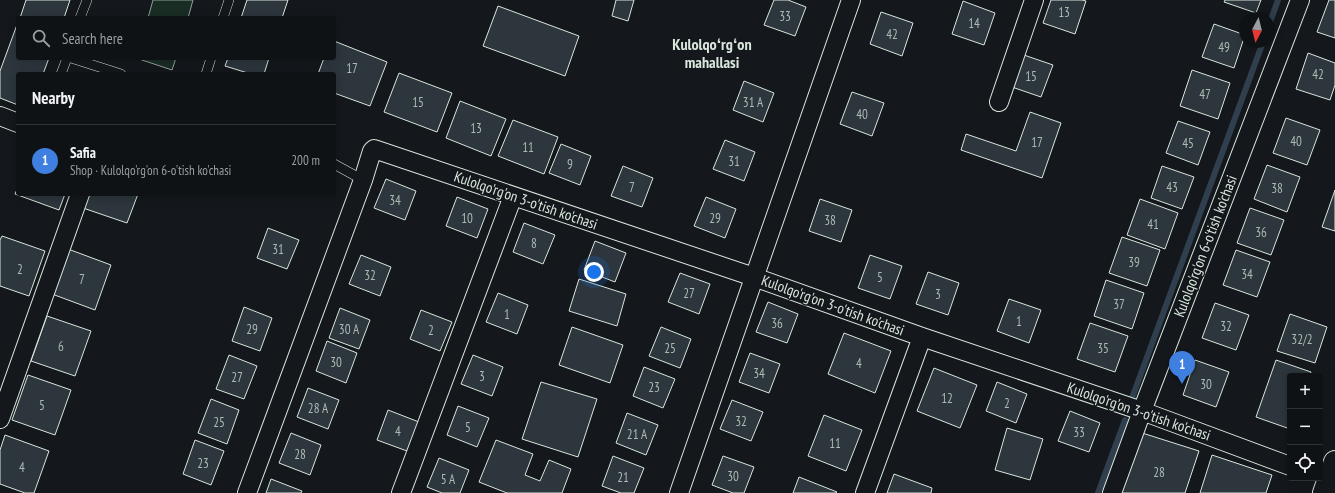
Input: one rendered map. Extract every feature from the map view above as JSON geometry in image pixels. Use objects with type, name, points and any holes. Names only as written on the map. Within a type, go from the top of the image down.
[{"type":"street","points":[[679,493],[850,0]]},
{"type":"street","points":[[999,102],[1034,0]]},
{"type":"street","name":"Kulolqo'rg'on 6-o'tish ko'chasi","points":[[1112,493],[1300,0]]},
{"type":"street","points":[[0,116],[16,121]]},
{"type":"street","name":"Kulolqo'rg'on 3-o'tish ko'chasi","points":[[362,180],[374,149],[754,277],[922,337],[1142,411],[1287,465]]},
{"type":"street","points":[[247,493],[362,180]]},
{"type":"street","points":[[0,419],[79,196]]},
{"type":"street","points":[[401,493],[513,196]]},
{"type":"street","points":[[865,493],[922,337]]},
{"type":"lane","points":[[81,16],[87,0]]},
{"type":"lane","points":[[224,16],[229,0]]},
{"type":"lane","points":[[62,72],[66,60]]},
{"type":"lane","points":[[77,60],[115,72]]},
{"type":"lane","points":[[207,72],[210,60]]},
{"type":"lane","points":[[336,165],[362,180]]},
{"type":"green space","points":[[153,0],[193,0],[189,16],[149,16]]},
{"type":"green space","points":[[142,60],[175,60],[172,70]]},
{"type":"building","points":[[26,0],[70,0],[65,16],[21,16]]},
{"type":"building","points":[[247,0],[288,0],[283,16],[242,16]]},
{"type":"building","points":[[616,0],[634,0],[628,21],[612,16]]},
{"type":"building","points":[[774,0],[788,0],[806,7],[795,36],[764,25]]},
{"type":"building","points":[[1051,0],[1086,1],[1075,34],[1043,23]]},
{"type":"building","points":[[1225,0],[1261,0],[1256,12],[1224,2]]},
{"type":"building","points":[[1329,0],[1335,0],[1335,38],[1317,32]]},
{"type":"building","points":[[963,1],[995,13],[984,45],[952,34]]},
{"type":"building","points":[[498,6],[579,36],[565,76],[483,46]]},
{"type":"building","points":[[881,12],[913,23],[902,56],[870,44]]},
{"type":"building","points":[[1214,24],[1239,33],[1239,48],[1241,48],[1234,68],[1202,57]]},
{"type":"building","points":[[16,27],[16,60],[48,60],[44,72],[16,72],[16,104],[0,98],[0,71]]},
{"type":"building","points":[[336,42],[387,62],[370,106],[336,94],[336,72],[319,72],[323,60],[336,60]]},
{"type":"building","points":[[1308,53],[1335,63],[1335,85],[1330,100],[1296,89]]},
{"type":"building","points":[[1021,54],[1053,65],[1041,97],[1009,86]]},
{"type":"building","points":[[227,60],[268,60],[265,72],[244,72],[225,66]]},
{"type":"building","points":[[1192,70],[1230,83],[1218,119],[1180,106]]},
{"type":"building","points":[[399,73],[452,93],[437,132],[384,112]]},
{"type":"building","points":[[744,81],[774,93],[763,122],[733,110]]},
{"type":"building","points":[[852,92],[884,103],[872,136],[840,124]]},
{"type":"building","points":[[460,101],[506,119],[491,156],[446,138]]},
{"type":"building","points":[[1030,112],[1061,123],[1042,178],[961,150],[966,134],[1016,151]]},
{"type":"building","points":[[1286,118],[1320,130],[1307,165],[1273,153]]},
{"type":"building","points":[[513,120],[558,137],[544,174],[498,156]]},
{"type":"building","points":[[1178,121],[1210,132],[1198,165],[1166,153]]},
{"type":"building","points":[[725,140],[755,152],[744,181],[713,169]]},
{"type":"building","points":[[561,144],[591,156],[580,185],[549,173]]},
{"type":"building","points":[[1267,165],[1300,177],[1287,212],[1254,199]]},
{"type":"building","points":[[623,166],[653,178],[642,207],[611,196]]},
{"type":"building","points":[[1162,166],[1194,177],[1182,209],[1151,198]]},
{"type":"building","points":[[386,179],[416,191],[405,220],[374,208]]},
{"type":"building","points":[[1335,190],[1335,231],[1322,227]]},
{"type":"building","points":[[20,196],[64,196],[59,210]]},
{"type":"building","points":[[87,196],[137,196],[127,223],[83,208]]},
{"type":"building","points":[[457,197],[488,209],[477,238],[446,226]]},
{"type":"building","points":[[706,197],[736,209],[725,238],[694,226]]},
{"type":"building","points":[[820,199],[852,210],[841,242],[809,231]]},
{"type":"building","points":[[1140,199],[1178,213],[1165,249],[1127,235]]},
{"type":"building","points":[[1250,208],[1284,220],[1271,255],[1237,243]]},
{"type":"building","points":[[524,223],[555,235],[543,264],[513,252]]},
{"type":"building","points":[[268,228],[299,240],[287,269],[257,258]]},
{"type":"building","points":[[2,236],[45,251],[29,296],[0,286],[0,240]]},
{"type":"building","points":[[1122,237],[1160,250],[1147,286],[1109,273]]},
{"type":"building","points":[[595,241],[626,253],[615,282],[584,270]]},
{"type":"building","points":[[68,249],[111,265],[95,310],[52,294]]},
{"type":"building","points":[[1236,250],[1270,262],[1257,297],[1223,285]]},
{"type":"building","points":[[361,255],[391,267],[380,296],[349,284]]},
{"type":"building","points":[[870,255],[902,266],[890,299],[858,288]]},
{"type":"building","points":[[928,272],[959,283],[948,315],[916,304]]},
{"type":"building","points":[[680,273],[710,284],[699,314],[668,302]]},
{"type":"building","points":[[579,279],[626,294],[617,326],[569,311]]},
{"type":"building","points":[[1106,280],[1144,293],[1132,329],[1094,316]]},
{"type":"building","points":[[498,293],[528,305],[517,334],[486,322]]},
{"type":"building","points":[[1009,299],[1041,310],[1029,343],[997,331]]},
{"type":"building","points":[[768,302],[798,314],[787,343],[756,332]]},
{"type":"building","points":[[1215,303],[1249,315],[1236,350],[1202,338]]},
{"type":"building","points":[[244,307],[272,318],[260,351],[232,341]]},
{"type":"building","points":[[340,308],[370,320],[359,349],[329,338]]},
{"type":"building","points":[[421,310],[452,322],[440,351],[410,339]]},
{"type":"building","points":[[1290,314],[1327,327],[1315,363],[1277,351]]},
{"type":"building","points":[[47,316],[91,331],[75,376],[31,361]]},
{"type":"building","points":[[1090,323],[1128,336],[1115,372],[1077,359]]},
{"type":"building","points":[[572,327],[623,345],[610,383],[559,365]]},
{"type":"building","points":[[661,327],[691,339],[680,368],[649,356]]},
{"type":"building","points":[[844,333],[891,351],[875,393],[828,374]]},
{"type":"building","points":[[327,341],[357,353],[346,383],[316,371]]},
{"type":"building","points":[[750,353],[780,364],[769,393],[739,382]]},
{"type":"building","points":[[229,355],[257,366],[244,399],[216,389]]},
{"type":"building","points":[[473,355],[503,367],[492,396],[461,384]]},
{"type":"building","points":[[1195,360],[1229,372],[1216,407],[1183,395]]},
{"type":"building","points":[[1276,360],[1311,372],[1287,373],[1287,428],[1256,417]]},
{"type":"building","points":[[644,367],[675,379],[663,408],[633,396]]},
{"type":"building","points":[[934,368],[977,385],[960,428],[917,411]]},
{"type":"building","points":[[28,375],[71,390],[55,435],[12,420]]},
{"type":"building","points":[[541,382],[597,399],[578,457],[522,439]]},
{"type":"building","points":[[997,382],[1027,394],[1016,423],[986,411]]},
{"type":"building","points":[[308,388],[339,400],[328,429],[297,417]]},
{"type":"building","points":[[211,399],[239,410],[227,444],[198,433]]},
{"type":"building","points":[[732,400],[763,412],[751,441],[720,429]]},
{"type":"building","points":[[458,406],[489,418],[477,447],[447,435]]},
{"type":"building","points":[[388,410],[419,422],[407,451],[377,440]]},
{"type":"building","points":[[1070,411],[1100,423],[1089,452],[1058,441]]},
{"type":"building","points":[[627,413],[658,425],[646,455],[616,443]]},
{"type":"building","points":[[824,415],[862,430],[846,471],[808,456]]},
{"type":"building","points":[[1007,428],[1043,439],[1030,480],[995,470]]},
{"type":"building","points":[[1139,432],[1199,451],[1185,493],[1119,493]]},
{"type":"building","points":[[291,433],[321,445],[310,475],[279,463]]},
{"type":"building","points":[[5,435],[49,451],[34,493],[25,493],[0,484],[0,450]]},
{"type":"building","points":[[195,440],[224,451],[211,485],[183,474]]},
{"type":"building","points":[[496,440],[533,454],[525,475],[540,481],[549,460],[571,469],[562,493],[507,493],[479,482]]},
{"type":"building","points":[[1212,455],[1272,475],[1266,493],[1200,493]]},
{"type":"building","points":[[613,456],[644,468],[634,493],[621,493],[602,486]]},
{"type":"building","points":[[723,456],[754,467],[744,493],[733,493],[712,485]]},
{"type":"building","points":[[439,458],[469,470],[460,493],[442,493],[427,487]]},
{"type":"building","points":[[894,474],[932,488],[931,493],[887,493]]},
{"type":"building","points":[[799,477],[837,492],[793,493]]},
{"type":"building","points":[[271,479],[302,491],[301,493],[266,493]]},
{"type":"waterway","points":[[1274,12],[1278,0]]},
{"type":"waterway","points":[[1132,398],[1261,48]]},
{"type":"waterway","points":[[1098,493],[1125,420]]},
{"type":"place","name":"Safia","points":[[1182,384]]},
{"type":"district","name":"Kulolqoʻrgʻon mahallasi","points":[[712,53]]}]
